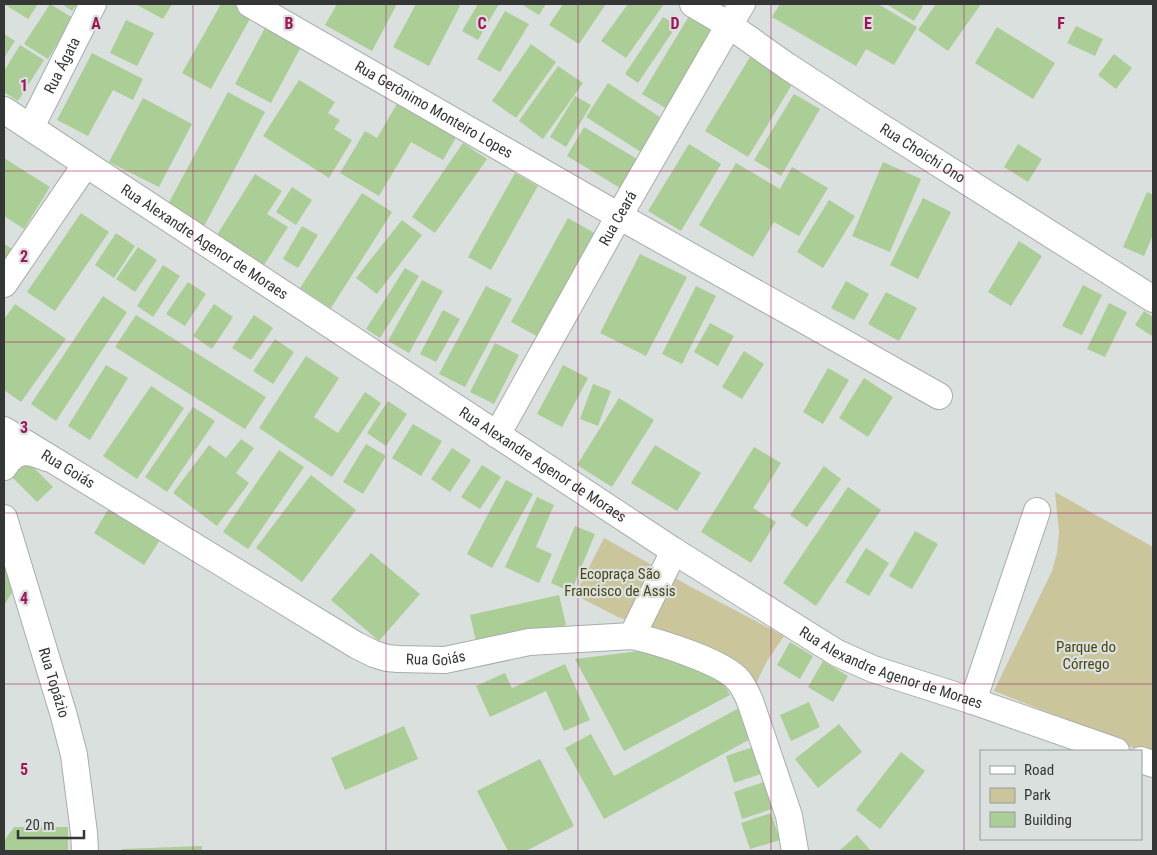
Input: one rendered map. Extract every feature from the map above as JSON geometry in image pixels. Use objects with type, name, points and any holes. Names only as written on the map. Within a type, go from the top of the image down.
[{"type":"street","name":"Rua Ágata","points":[[31,127],[93,4]]},
{"type":"street","name":"Rua Gerônimo Monteiro Lopes","points":[[250,4],[619,216],[939,396]]},
{"type":"street","name":"Rua Choichi Ono","points":[[693,4],[870,120],[1153,299]]},
{"type":"street","name":"Rua Ceará","points":[[497,435],[619,216],[742,4]]},
{"type":"street","name":"Rua Alexandre Agenor de Moraes","points":[[4,110],[674,551],[837,653],[873,669],[1113,750]]},
{"type":"street","points":[[4,284],[86,164]]},
{"type":"street","name":"Rua Goiás","points":[[4,430],[356,645],[374,654],[398,660],[445,660],[529,642],[632,636],[646,639],[710,662],[727,671],[738,679],[750,701],[784,799],[795,851]]},
{"type":"street","points":[[4,467],[12,456],[26,452],[36,453],[61,464]]},
{"type":"street","name":"Rua Topázio","points":[[4,510],[7,528],[74,755],[85,851]]},
{"type":"street","points":[[973,702],[1038,511]]},
{"type":"street","points":[[632,636],[674,551]]},
{"type":"green space","name":"Parque do Córrego","points":[[1055,492],[1153,547],[1153,757],[1142,752],[1142,750],[994,691],[1052,571],[1057,553],[1059,532]]},
{"type":"green space","name":"Ecopraça São Francisco de Assis","points":[[604,538],[784,636],[767,661],[754,688],[750,676],[743,666],[732,658],[655,627],[641,625],[618,617],[575,595]]},
{"type":"building","points":[[4,4],[38,4],[28,19]]},
{"type":"building","points":[[50,4],[73,18],[48,59],[24,44]]},
{"type":"building","points":[[62,4],[77,4],[72,11]]},
{"type":"building","points":[[135,4],[172,4],[163,19]]},
{"type":"building","points":[[221,4],[233,4],[252,15],[211,89],[182,73]]},
{"type":"building","points":[[337,4],[397,4],[372,51],[325,25]]},
{"type":"building","points":[[416,4],[455,4],[460,6],[429,66],[393,47]]},
{"type":"building","points":[[478,4],[499,4],[478,40],[462,31]]},
{"type":"building","points":[[521,4],[546,4],[539,15]]},
{"type":"building","points":[[563,4],[606,4],[579,44],[549,25]]},
{"type":"building","points":[[628,4],[664,4],[626,58],[601,41]]},
{"type":"building","points":[[780,4],[878,4],[917,27],[894,65],[866,49],[856,66],[772,17]]},
{"type":"building","points":[[886,4],[920,4],[923,6],[914,21]]},
{"type":"building","points":[[936,4],[981,4],[948,51],[918,30]]},
{"type":"building","points":[[505,11],[529,24],[500,72],[477,59]]},
{"type":"building","points":[[689,16],[716,31],[669,110],[642,94]]},
{"type":"building","points":[[663,17],[677,25],[638,83],[625,74]]},
{"type":"building","points":[[126,20],[154,33],[137,66],[110,53]]},
{"type":"building","points":[[266,26],[302,45],[271,103],[235,84]]},
{"type":"building","points":[[1076,26],[1103,39],[1095,56],[1067,43]]},
{"type":"building","points":[[997,27],[1055,63],[1033,99],[975,63]]},
{"type":"building","points":[[4,34],[15,41],[4,58]]},
{"type":"building","points":[[531,44],[556,62],[516,118],[492,101]]},
{"type":"building","points":[[20,45],[44,60],[18,101],[4,92],[4,71]]},
{"type":"building","points":[[92,53],[143,79],[133,100],[113,90],[88,136],[57,120]]},
{"type":"building","points":[[1114,54],[1132,68],[1116,89],[1098,75]]},
{"type":"building","points":[[750,57],[793,83],[748,157],[705,131]]},
{"type":"building","points":[[558,66],[583,83],[543,139],[519,121]]},
{"type":"building","points":[[299,80],[335,102],[328,113],[340,120],[334,129],[352,140],[329,178],[263,136]]},
{"type":"building","points":[[608,83],[666,121],[644,154],[586,117]]},
{"type":"building","points":[[228,92],[265,112],[202,230],[165,210]]},
{"type":"building","points":[[794,94],[820,109],[781,176],[754,160]]},
{"type":"building","points":[[575,96],[591,105],[566,147],[550,137]]},
{"type":"building","points":[[143,98],[192,124],[159,187],[109,162]]},
{"type":"building","points":[[398,102],[457,136],[443,160],[411,142],[379,196],[340,173],[365,131],[377,138]]},
{"type":"building","points":[[584,127],[642,162],[625,191],[567,156]]},
{"type":"building","points":[[463,143],[487,159],[435,233],[412,217]]},
{"type":"building","points":[[689,144],[721,164],[681,231],[648,211]]},
{"type":"building","points":[[1018,144],[1042,159],[1028,182],[1004,167]]},
{"type":"building","points":[[4,158],[50,187],[24,229],[4,216]]},
{"type":"building","points":[[883,162],[921,179],[890,252],[852,236]]},
{"type":"building","points":[[736,163],[780,189],[792,167],[828,188],[799,236],[774,222],[753,257],[699,225]]},
{"type":"building","points":[[515,173],[538,186],[491,270],[468,257]]},
{"type":"building","points":[[255,174],[282,191],[267,214],[288,227],[264,265],[217,235]]},
{"type":"building","points":[[292,187],[312,200],[296,225],[276,212]]},
{"type":"building","points":[[1147,192],[1153,195],[1153,235],[1144,256],[1123,247]]},
{"type":"building","points":[[362,193],[392,212],[331,308],[300,288]]},
{"type":"building","points":[[923,198],[951,212],[918,279],[890,265]]},
{"type":"building","points":[[829,200],[855,216],[823,268],[797,252]]},
{"type":"building","points":[[81,213],[109,232],[55,311],[27,292]]},
{"type":"building","points":[[568,218],[596,234],[538,337],[511,322]]},
{"type":"building","points":[[402,220],[422,235],[377,294],[356,278]]},
{"type":"building","points":[[302,226],[318,235],[298,268],[283,259]]},
{"type":"building","points":[[116,233],[135,246],[114,278],[95,265]]},
{"type":"building","points":[[1019,241],[1042,256],[1011,306],[988,292]]},
{"type":"building","points":[[4,244],[12,249],[4,262]]},
{"type":"building","points":[[138,247],[157,260],[135,292],[116,279]]},
{"type":"building","points":[[640,254],[687,277],[646,356],[600,333]]},
{"type":"building","points":[[163,265],[180,276],[153,317],[137,306]]},
{"type":"building","points":[[405,268],[419,276],[380,338],[366,329]]},
{"type":"building","points":[[422,280],[443,291],[409,353],[388,341]]},
{"type":"building","points":[[846,281],[869,294],[854,320],[831,308]]},
{"type":"building","points":[[188,282],[206,294],[185,326],[166,314]]},
{"type":"building","points":[[1083,285],[1102,295],[1082,335],[1062,326]]},
{"type":"building","points":[[486,286],[512,299],[465,387],[439,374]]},
{"type":"building","points":[[696,286],[716,296],[682,364],[662,354]]},
{"type":"building","points":[[886,292],[917,308],[899,341],[868,324]]},
{"type":"building","points":[[103,296],[127,312],[56,421],[31,404]]},
{"type":"building","points":[[1109,303],[1127,312],[1105,357],[1087,349]]},
{"type":"building","points":[[15,304],[66,339],[21,402],[4,390],[4,319]]},
{"type":"building","points":[[214,304],[233,317],[212,349],[193,336]]},
{"type":"building","points":[[443,310],[460,319],[436,362],[420,354]]},
{"type":"building","points":[[1144,311],[1153,317],[1152,336],[1135,325]]},
{"type":"building","points":[[136,315],[266,397],[245,429],[115,347]]},
{"type":"building","points":[[254,315],[273,328],[251,360],[232,348]]},
{"type":"building","points":[[710,323],[734,336],[718,366],[694,352]]},
{"type":"building","points":[[275,339],[294,352],[273,384],[253,371]]},
{"type":"building","points":[[495,343],[519,355],[494,404],[470,392]]},
{"type":"building","points":[[744,351],[764,364],[742,399],[722,387]]},
{"type":"building","points":[[306,356],[339,378],[314,417],[338,433],[365,392],[381,403],[332,477],[259,428]]},
{"type":"building","points":[[106,365],[128,378],[90,440],[68,426]]},
{"type":"building","points":[[563,365],[588,378],[562,427],[537,414]]},
{"type":"building","points":[[828,368],[849,380],[823,424],[803,412]]},
{"type":"building","points":[[864,378],[893,397],[868,437],[839,418]]},
{"type":"building","points":[[593,384],[611,391],[598,426],[580,419]]},
{"type":"building","points":[[151,386],[184,408],[137,479],[103,456]]},
{"type":"building","points":[[619,398],[654,420],[612,487],[577,465]]},
{"type":"building","points":[[388,401],[407,414],[386,446],[367,433]]},
{"type":"building","points":[[193,407],[215,421],[167,492],[145,477]]},
{"type":"building","points":[[413,424],[442,441],[421,476],[392,458]]},
{"type":"building","points":[[241,439],[254,448],[236,473],[249,483],[217,526],[173,493],[209,445],[226,458]]},
{"type":"building","points":[[366,444],[386,456],[363,494],[343,482]]},
{"type":"building","points":[[655,445],[701,473],[677,511],[631,483]]},
{"type":"building","points":[[754,447],[781,463],[753,508],[776,522],[751,563],[701,532]]},
{"type":"building","points":[[452,448],[471,460],[450,492],[431,479]]},
{"type":"building","points":[[279,450],[304,467],[248,549],[223,532]]},
{"type":"building","points":[[27,461],[53,487],[37,502],[11,476]]},
{"type":"building","points":[[482,465],[501,477],[480,509],[461,497]]},
{"type":"building","points":[[824,466],[841,479],[807,527],[790,515]]},
{"type":"building","points":[[311,475],[356,510],[302,582],[256,548]]},
{"type":"building","points":[[506,480],[533,494],[492,568],[467,554]]},
{"type":"building","points":[[848,487],[881,510],[816,606],[783,583]]},
{"type":"building","points":[[537,497],[554,505],[536,547],[552,554],[539,583],[505,567]]},
{"type":"building","points":[[109,508],[160,540],[144,565],[94,533]]},
{"type":"building","points":[[575,526],[595,534],[571,592],[551,583]]},
{"type":"building","points":[[915,531],[938,544],[912,589],[889,576]]},
{"type":"building","points":[[866,548],[889,563],[869,596],[845,582]]},
{"type":"building","points":[[371,553],[420,594],[379,641],[331,600]]},
{"type":"building","points":[[4,568],[15,588],[4,605]]},
{"type":"building","points":[[559,595],[566,625],[477,646],[470,615]]},
{"type":"building","points":[[790,642],[813,656],[800,679],[777,665]]},
{"type":"building","points":[[640,651],[720,676],[730,695],[624,751],[575,659]]},
{"type":"building","points":[[823,661],[848,676],[833,702],[808,687]]},
{"type":"building","points":[[565,664],[590,720],[564,731],[546,691],[490,717],[476,686],[505,673],[512,688]]},
{"type":"building","points":[[809,702],[820,727],[791,741],[780,715]]},
{"type":"building","points":[[739,708],[754,737],[604,819],[565,748],[591,734],[614,776]]},
{"type":"building","points":[[839,724],[862,752],[818,788],[795,759]]},
{"type":"building","points":[[404,726],[418,759],[345,790],[331,758]]},
{"type":"building","points":[[756,746],[764,773],[734,783],[726,756]]},
{"type":"building","points":[[901,752],[925,771],[880,829],[856,810]]},
{"type":"building","points":[[540,759],[574,826],[526,851],[508,851],[477,791]]},
{"type":"building","points":[[764,782],[772,809],[742,819],[734,792]]},
{"type":"building","points":[[771,813],[780,840],[750,849],[741,823]]},
{"type":"building","points":[[14,827],[68,827],[68,851],[4,851],[4,841]]},
{"type":"building","points":[[857,835],[871,851],[839,851]]},
{"type":"building","points":[[202,846],[202,851],[122,851],[122,849]]}]
